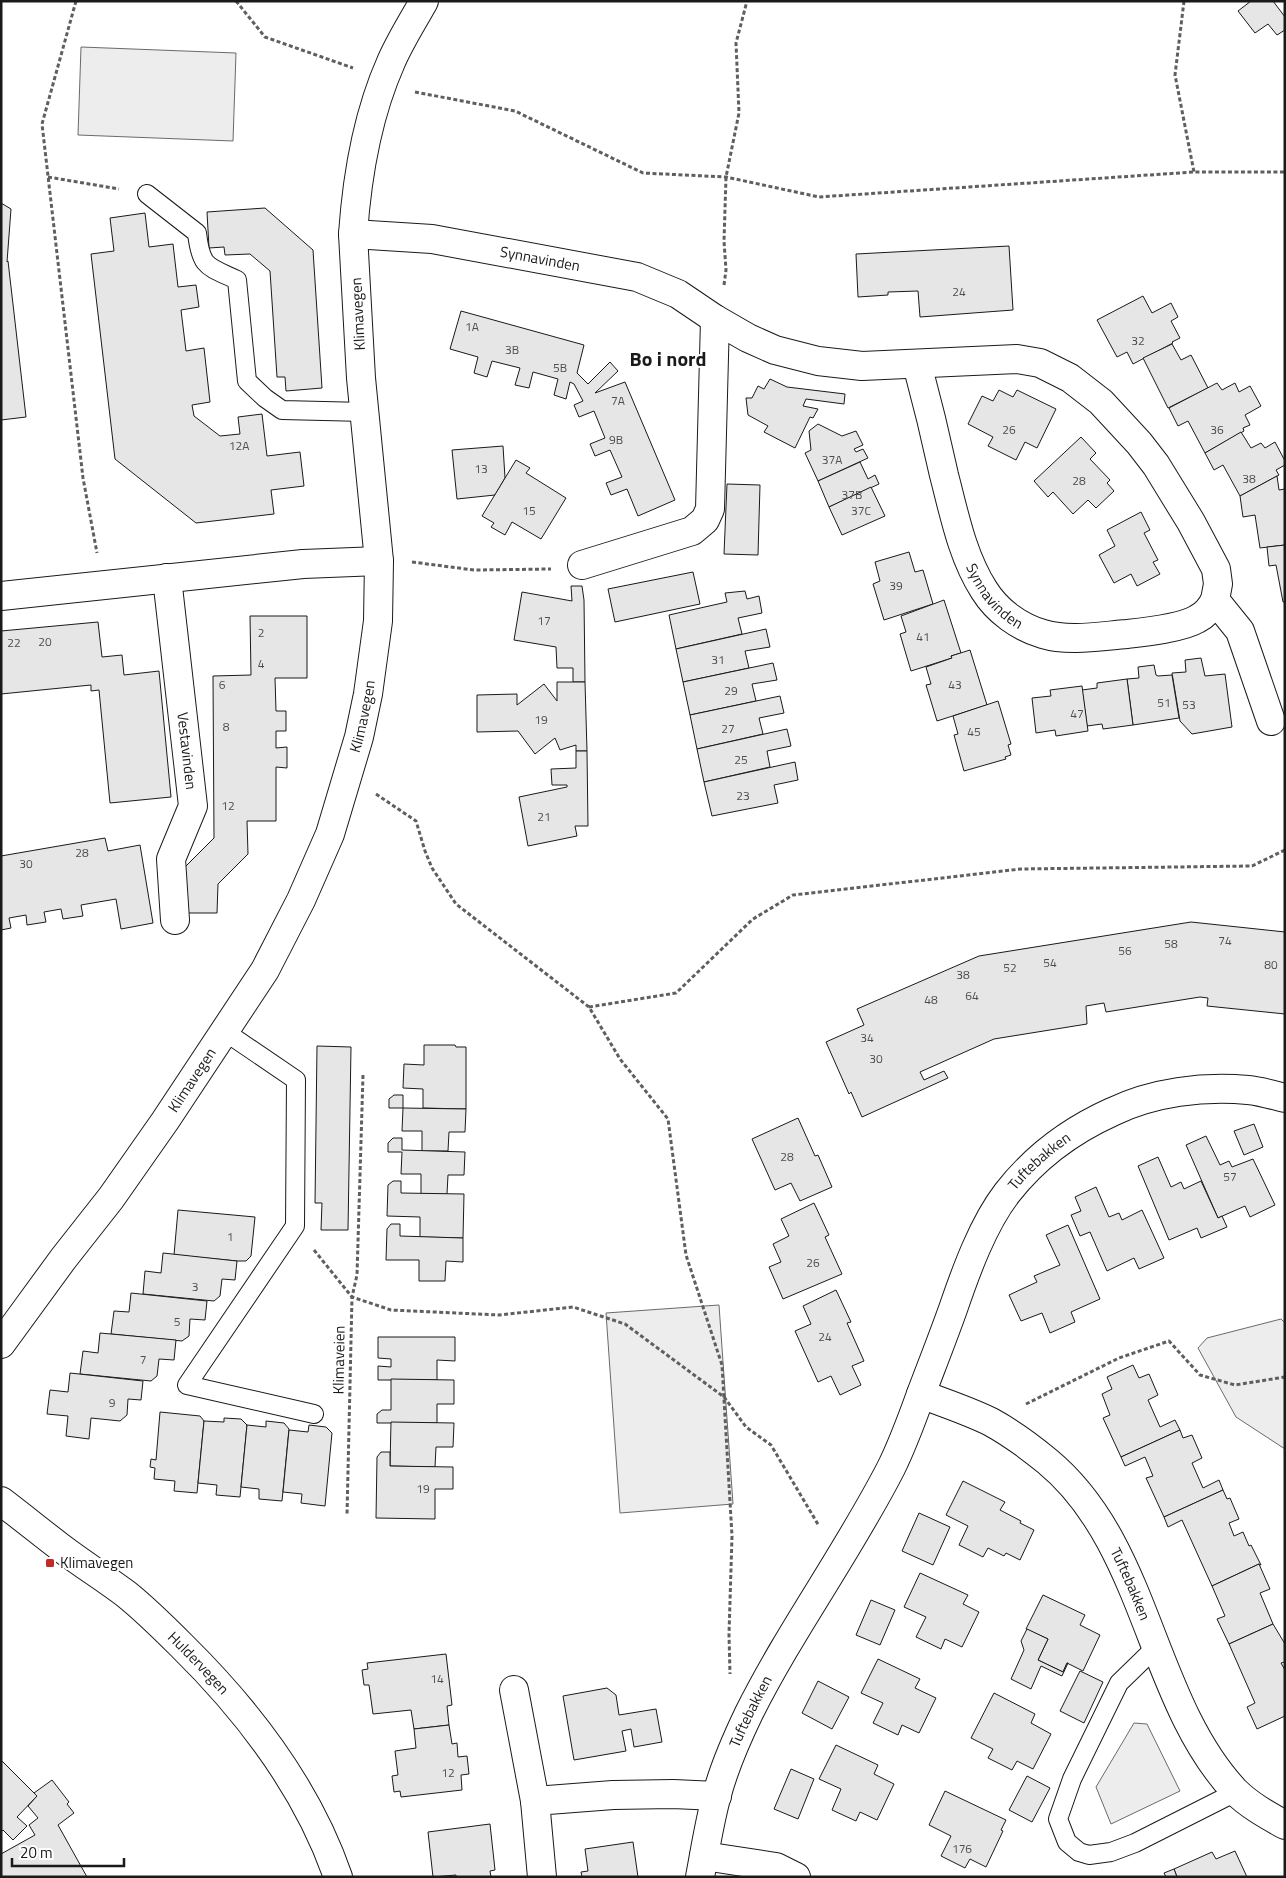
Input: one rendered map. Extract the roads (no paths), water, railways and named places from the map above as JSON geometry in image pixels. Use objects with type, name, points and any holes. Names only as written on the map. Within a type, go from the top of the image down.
[{"type":"street","name":"Klimavegen","points":[[1,1344],[165,1121],[265,970],[301,900],[330,834],[359,738],[368,694],[378,621],[379,561],[365,412],[353,234],[363,154],[376,104],[391,62],[424,1]]},
{"type":"street","name":"Synnavinden","points":[[353,234],[432,239],[637,277],[678,294],[715,319],[762,344],[804,358],[847,365],[1017,360],[1040,363],[1070,378],[1100,402],[1121,422],[1156,465],[1191,522],[1216,569],[1218,584],[1215,600],[1205,613],[1192,622],[1142,632],[1107,636],[1056,637],[1032,630],[1000,610],[984,591],[969,558],[953,512],[917,364]]},
{"type":"street","points":[[582,564],[692,530],[705,520],[710,509],[715,319]]},
{"type":"street","points":[[1,596],[303,564],[379,561]]},
{"type":"street","name":"Vestavinden","points":[[167,578],[193,806],[171,859],[175,920]]},
{"type":"street","points":[[1215,600],[1240,632],[1271,721]]},
{"type":"street","name":"Tuftebakken","points":[[796,1877],[776,1867],[702,1866],[716,1796],[749,1714],[777,1662],[848,1544],[892,1466],[903,1443],[964,1277],[988,1224],[1006,1194],[1043,1156],[1064,1138],[1123,1106],[1169,1094],[1216,1090],[1250,1090],[1285,1098]]},
{"type":"street","name":"Tuftebakken","points":[[921,1394],[990,1422],[1012,1435],[1048,1461],[1087,1504],[1106,1533],[1125,1570],[1156,1647],[1198,1740],[1217,1769],[1236,1792],[1258,1810],[1285,1825]]},
{"type":"street","name":"Huldervegen","points":[[1,1501],[64,1551],[126,1594],[211,1674],[243,1711],[274,1753],[302,1798],[326,1846],[338,1877]]},
{"type":"street","points":[[514,1690],[535,1801],[542,1877]]},
{"type":"street","points":[[535,1801],[613,1795],[674,1794],[716,1796]]},
{"type":"lane","points":[[147,194],[196,233],[199,254],[208,266],[237,280],[247,380],[265,398],[282,410],[365,412]]},
{"type":"lane","points":[[224,1031],[296,1080],[295,1226],[187,1385],[314,1414]]},
{"type":"lane","points":[[1156,1647],[1120,1683],[1072,1779],[1058,1818],[1067,1842],[1079,1852],[1089,1855],[1111,1852],[1135,1843],[1236,1792]]},
{"type":"place","name":"Klimavegen","points":[[50,1563]]},
{"type":"district","name":"Bo i nord","points":[[668,359]]}]
